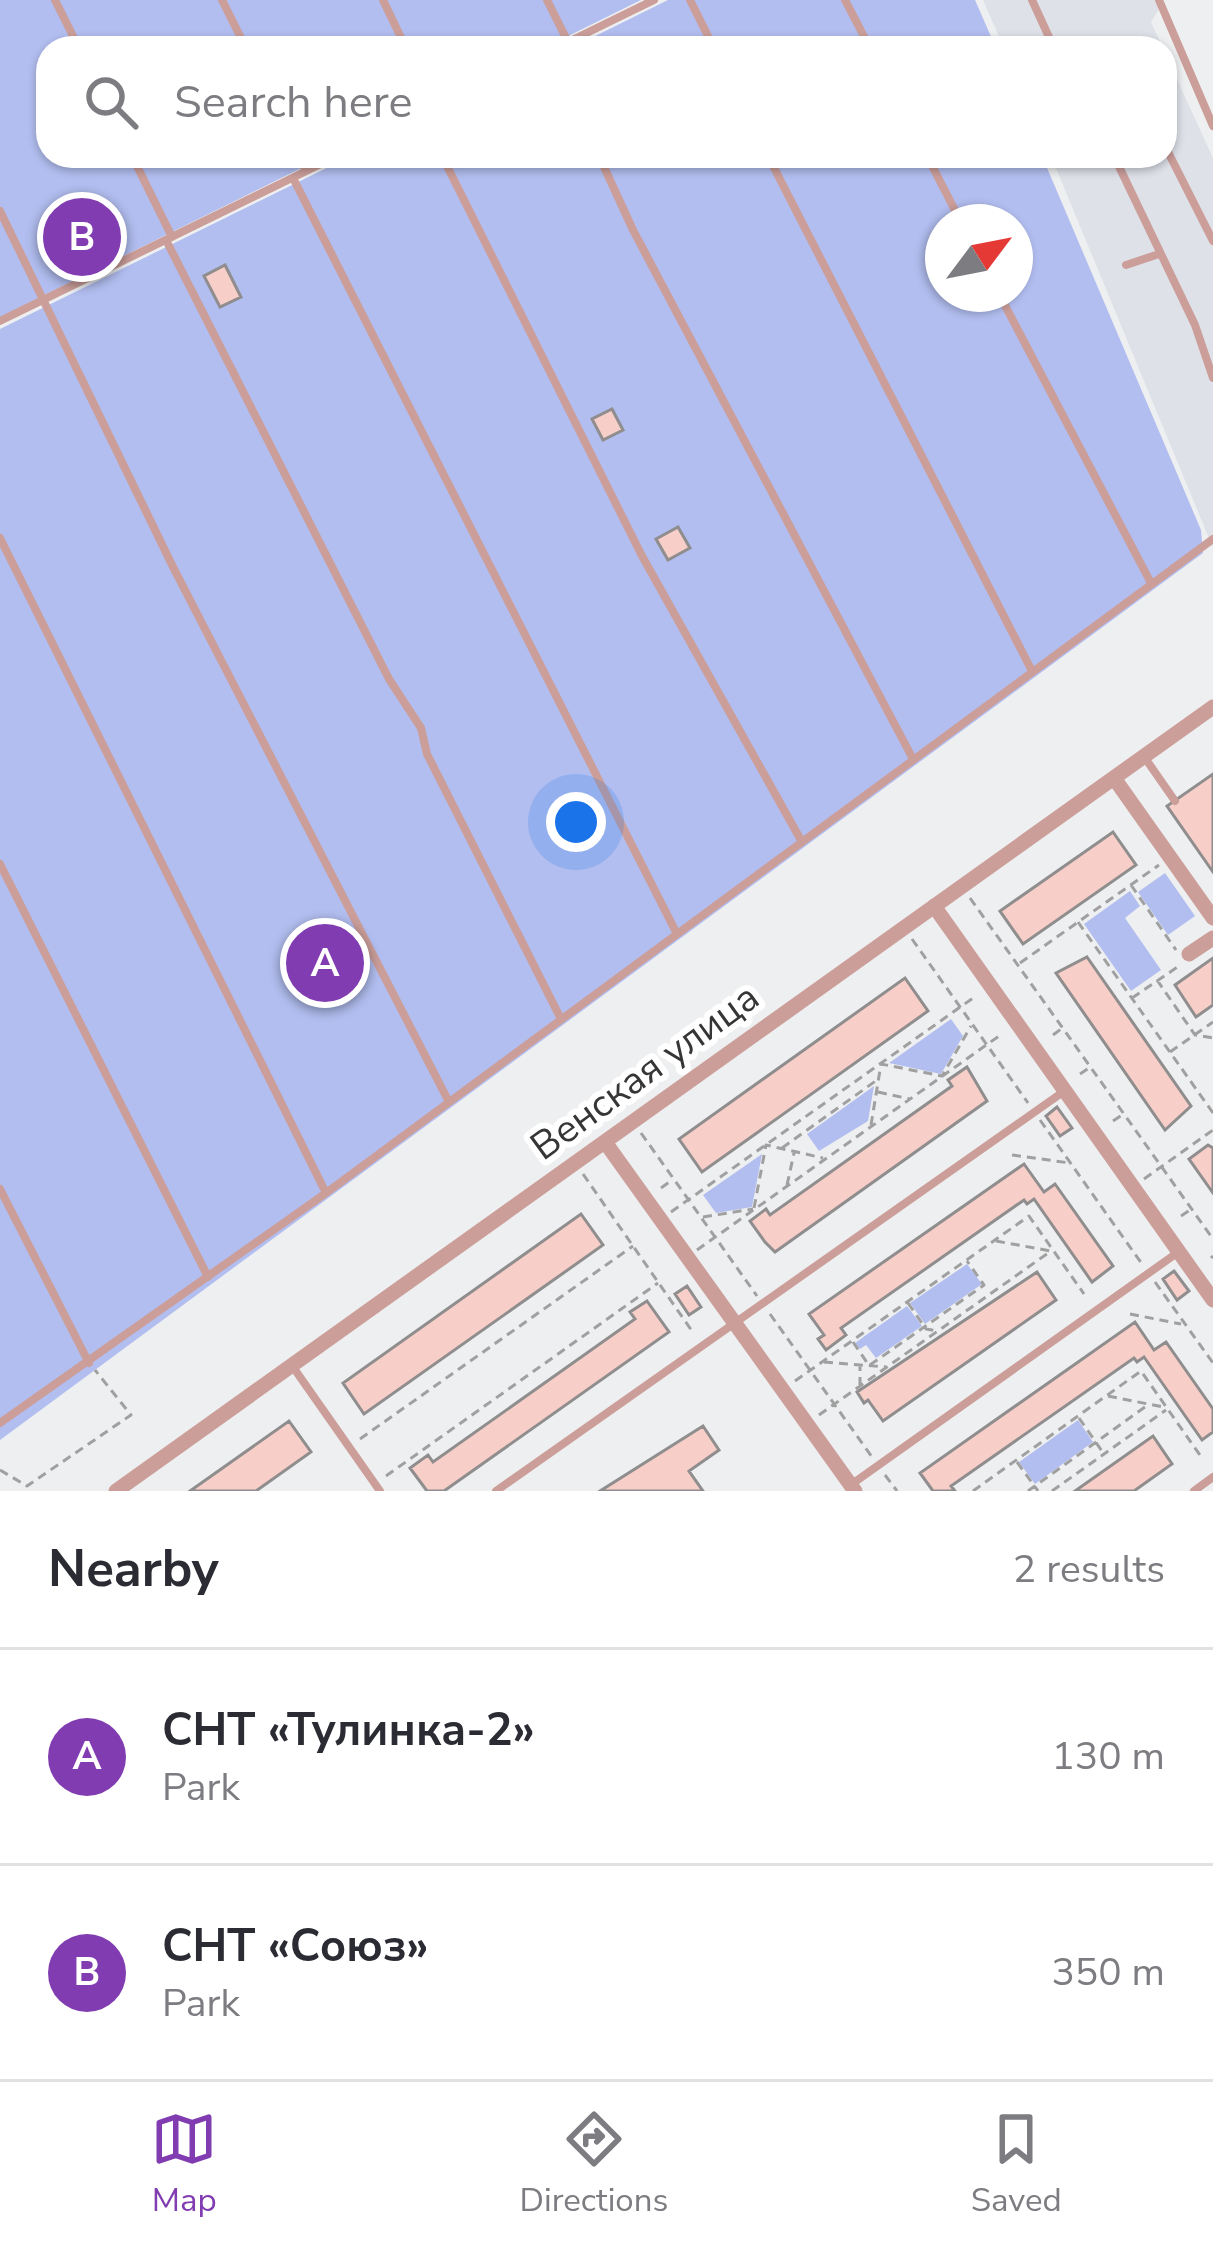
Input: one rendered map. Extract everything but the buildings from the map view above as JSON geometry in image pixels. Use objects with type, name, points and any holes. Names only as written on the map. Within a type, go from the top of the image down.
[{"type":"street","name":"Венская улица","points":[[116,1491],[1213,707]]},
{"type":"street","points":[[1114,778],[1213,918]]},
{"type":"street","points":[[934,907],[1213,1300]]},
{"type":"street","points":[[1189,954],[1213,938]]},
{"type":"street","points":[[604,1142],[853,1488]]},
{"type":"lane","points":[[55,0],[73,36]]},
{"type":"lane","points":[[223,0],[240,36]]},
{"type":"lane","points":[[382,0],[400,36]]},
{"type":"lane","points":[[547,0],[565,36]]},
{"type":"lane","points":[[580,36],[654,0]]},
{"type":"lane","points":[[690,0],[708,36]]},
{"type":"lane","points":[[845,0],[864,36]]},
{"type":"lane","points":[[1032,0],[1048,36]]},
{"type":"lane","points":[[1159,0],[1174,36]]},
{"type":"lane","points":[[1177,42],[1213,126]]},
{"type":"lane","points":[[137,168],[389,679],[421,728],[427,754],[561,1019]]},
{"type":"lane","points":[[0,321],[312,168]]},
{"type":"lane","points":[[448,168],[642,556],[802,842]]},
{"type":"lane","points":[[605,168],[698,356],[913,760]]},
{"type":"lane","points":[[774,168],[1032,671]]},
{"type":"lane","points":[[933,168],[952,204]]},
{"type":"lane","points":[[1120,168],[1196,325],[1213,378]]},
{"type":"lane","points":[[1176,168],[1213,241]]},
{"type":"lane","points":[[293,178],[677,934]]},
{"type":"lane","points":[[0,211],[40,302],[449,1102]]},
{"type":"lane","points":[[1126,265],[1159,254]]},
{"type":"lane","points":[[1008,312],[1151,583]]},
{"type":"lane","points":[[0,538],[326,1193]]},
{"type":"lane","points":[[0,1423],[326,1193],[1213,538]]},
{"type":"lane","points":[[1144,757],[1174,801]]},
{"type":"lane","points":[[0,864],[208,1277]]},
{"type":"lane","points":[[496,1491],[1064,1091]]},
{"type":"lane","points":[[0,1189],[89,1363]]},
{"type":"lane","points":[[853,1488],[1179,1252]]},
{"type":"lane","points":[[292,1366],[377,1487]]},
{"type":"lane","points":[[1194,1491],[1213,1478]]},
{"type":"path","points":[[1004,966],[1078,922],[1171,857]]},
{"type":"path","points":[[1131,885],[1184,962],[1131,999]]},
{"type":"path","points":[[962,887],[1213,1239]]},
{"type":"path","points":[[1078,922],[1213,1113]]},
{"type":"path","points":[[904,928],[1213,1363]]},
{"type":"path","points":[[1157,980],[1195,1035],[1213,1038]]},
{"type":"path","points":[[659,1221],[973,998]]},
{"type":"path","points":[[1168,1053],[1213,1022]]},
{"type":"path","points":[[942,1076],[972,1024]]},
{"type":"path","points":[[1053,1035],[1063,1028]]},
{"type":"path","points":[[685,1258],[999,1036]]},
{"type":"path","points":[[881,1064],[942,1076]]},
{"type":"path","points":[[871,1127],[881,1064]]},
{"type":"path","points":[[1080,1074],[1090,1067]]},
{"type":"path","points":[[781,1149],[878,1079]]},
{"type":"path","points":[[876,1092],[910,1099]]},
{"type":"path","points":[[1113,1120],[1123,1114]]},
{"type":"path","points":[[1133,1187],[1213,1130]]},
{"type":"path","points":[[766,1145],[826,1159]]},
{"type":"path","points":[[754,1209],[766,1145]]},
{"type":"path","points":[[787,1186],[794,1152]]},
{"type":"path","points":[[1012,1155],[1071,1163]]},
{"type":"path","points":[[575,1163],[692,1330]]},
{"type":"path","points":[[661,1188],[674,1179]]},
{"type":"path","points":[[702,1218],[754,1209]]},
{"type":"path","points":[[1181,1216],[1191,1209]]},
{"type":"path","points":[[783,1389],[1029,1216],[1084,1294]]},
{"type":"path","points":[[994,1240],[1052,1250]]},
{"type":"path","points":[[349,1447],[633,1246]]},
{"type":"path","points":[[807,1423],[1052,1250]]},
{"type":"path","points":[[966,1260],[984,1285],[997,1289]]},
{"type":"path","points":[[377,1487],[658,1283]]},
{"type":"path","points":[[870,1365],[984,1285]]},
{"type":"path","points":[[907,1302],[925,1327],[938,1331]]},
{"type":"path","points":[[1130,1314],[1185,1324]]},
{"type":"path","points":[[852,1341],[870,1365]]},
{"type":"path","points":[[895,1348],[901,1357]]},
{"type":"path","points":[[822,1361],[887,1367]]},
{"type":"path","points":[[0,1470],[27,1486],[131,1415],[89,1363]]},
{"type":"path","points":[[860,1365],[860,1386]]},
{"type":"path","points":[[973,1491],[1141,1371],[1202,1458]]},
{"type":"path","points":[[1106,1396],[1167,1408]]},
{"type":"path","points":[[1028,1491],[1149,1405]]},
{"type":"path","points":[[1052,1491],[1167,1408]]},
{"type":"path","points":[[1078,1416],[1104,1454]]},
{"type":"path","points":[[1128,1420],[1136,1432]]},
{"type":"path","points":[[1016,1460],[1036,1489]]},
{"type":"shaded area","points":[[0,0],[641,0],[568,36],[36,36],[36,168],[302,168],[0,317]]},
{"type":"shaded area","points":[[668,0],[975,0],[991,36],[595,36]]},
{"type":"shaded area","points":[[983,0],[1155,0],[1159,9],[1151,22],[1157,36],[999,36]]},
{"type":"shaded area","points":[[1177,79],[1213,158],[1213,548],[1056,168],[1177,168]]},
{"type":"shaded area","points":[[327,168],[1047,168],[1201,530],[1203,553],[0,1440],[0,329]]},
{"type":"shaded area","points":[[1165,873],[1195,916],[1168,935],[1138,892]]},
{"type":"shaded area","points":[[1130,891],[1140,906],[1125,918],[1161,970],[1131,991],[1084,924]]},
{"type":"shaded area","points":[[951,1019],[963,1036],[941,1074],[889,1063]]},
{"type":"shaded area","points":[[874,1086],[868,1121],[819,1151],[807,1134]]},
{"type":"shaded area","points":[[762,1154],[752,1207],[716,1213],[703,1195]]},
{"type":"shaded area","points":[[967,1264],[982,1284],[925,1324],[910,1303]]},
{"type":"shaded area","points":[[907,1306],[922,1326],[876,1358],[866,1345],[860,1349],[855,1343]]},
{"type":"shaded area","points":[[1078,1420],[1093,1442],[1035,1484],[1019,1462]]},
{"type":"place","name":"СНТ «Союз»","points":[[82,237]]},
{"type":"place","name":"СНТ «Тулинка-2»","points":[[325,963]]}]
